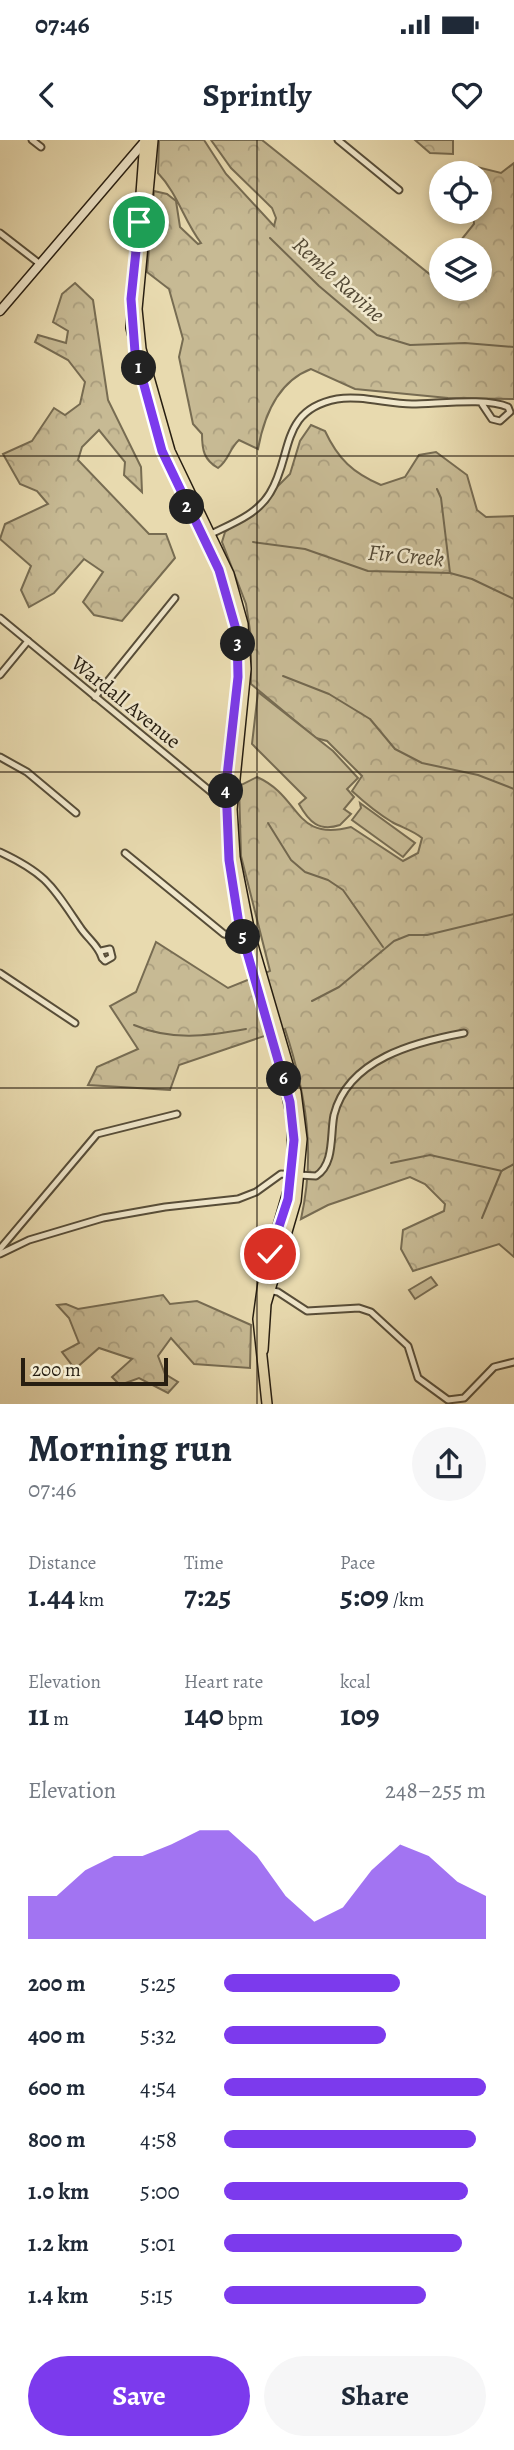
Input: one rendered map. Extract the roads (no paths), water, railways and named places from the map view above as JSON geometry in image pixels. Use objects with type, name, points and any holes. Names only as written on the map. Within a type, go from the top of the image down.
[{"type":"main road","points":[[145,140],[137,309],[141,349],[170,452],[207,537],[236,594],[247,655],[229,806],[235,857],[247,938],[296,1091],[302,1139],[296,1175],[265,1289],[263,1352],[267,1404]]},
{"type":"main road","points":[[138,262],[153,140]]},
{"type":"street","points":[[32,140],[41,147]]},
{"type":"street","points":[[0,311],[145,140]]},
{"type":"street","points":[[338,140],[399,190]]},
{"type":"street","points":[[126,162],[136,161],[144,167]]},
{"type":"street","points":[[0,233],[40,264]]},
{"type":"street","points":[[207,537],[261,505],[272,491],[286,440],[295,424],[307,412],[323,403],[357,398],[394,404],[482,404],[503,405],[509,407],[510,412],[500,421],[492,419],[482,404]]},
{"type":"street","points":[[95,697],[175,598]]},
{"type":"street","name":"Wardall Avenue","points":[[0,618],[229,806]]},
{"type":"street","points":[[0,675],[28,641]]},
{"type":"street","points":[[0,757],[27,772],[76,813]]},
{"type":"street","points":[[0,852],[29,866],[50,883],[80,928],[101,951]]},
{"type":"street","points":[[125,853],[224,934],[247,938]]},
{"type":"street","points":[[0,973],[75,1023]]},
{"type":"street","points":[[0,1254],[29,1240],[103,1218],[165,1207],[238,1199],[256,1192],[275,1176],[316,1175],[326,1166],[340,1099],[368,1067],[402,1050],[464,1033]]},
{"type":"street","points":[[0,1249],[97,1134],[107,1129],[177,1114]]},
{"type":"street","points":[[265,1289],[307,1311],[359,1308],[371,1312],[408,1346],[418,1378],[448,1400],[464,1398],[494,1367],[514,1362]]},
{"type":"waterway","name":"Remle Ravine","points":[[270,238],[319,286],[377,335],[410,345],[465,343],[514,347]]},
{"type":"waterway","points":[[437,489],[441,498],[450,573]]},
{"type":"waterway","name":"Fir Creek","points":[[253,542],[305,549],[368,571],[450,573],[472,579],[514,599]]},
{"type":"waterway","points":[[283,676],[329,694],[370,719],[395,749],[422,763],[478,775],[514,789]]},
{"type":"waterway","points":[[268,823],[291,860],[305,872],[328,880],[343,890],[383,947]]},
{"type":"waterway","points":[[312,1001],[339,987],[394,941],[409,935],[427,935],[514,914]]},
{"type":"waterway","points":[[134,1025],[162,1033],[190,1036],[246,1029]]},
{"type":"waterway","points":[[391,1163],[430,1155],[502,1171]]},
{"type":"waterway","points":[[503,1170],[514,1164]]},
{"type":"waterway","points":[[482,1218],[501,1172]]}]
